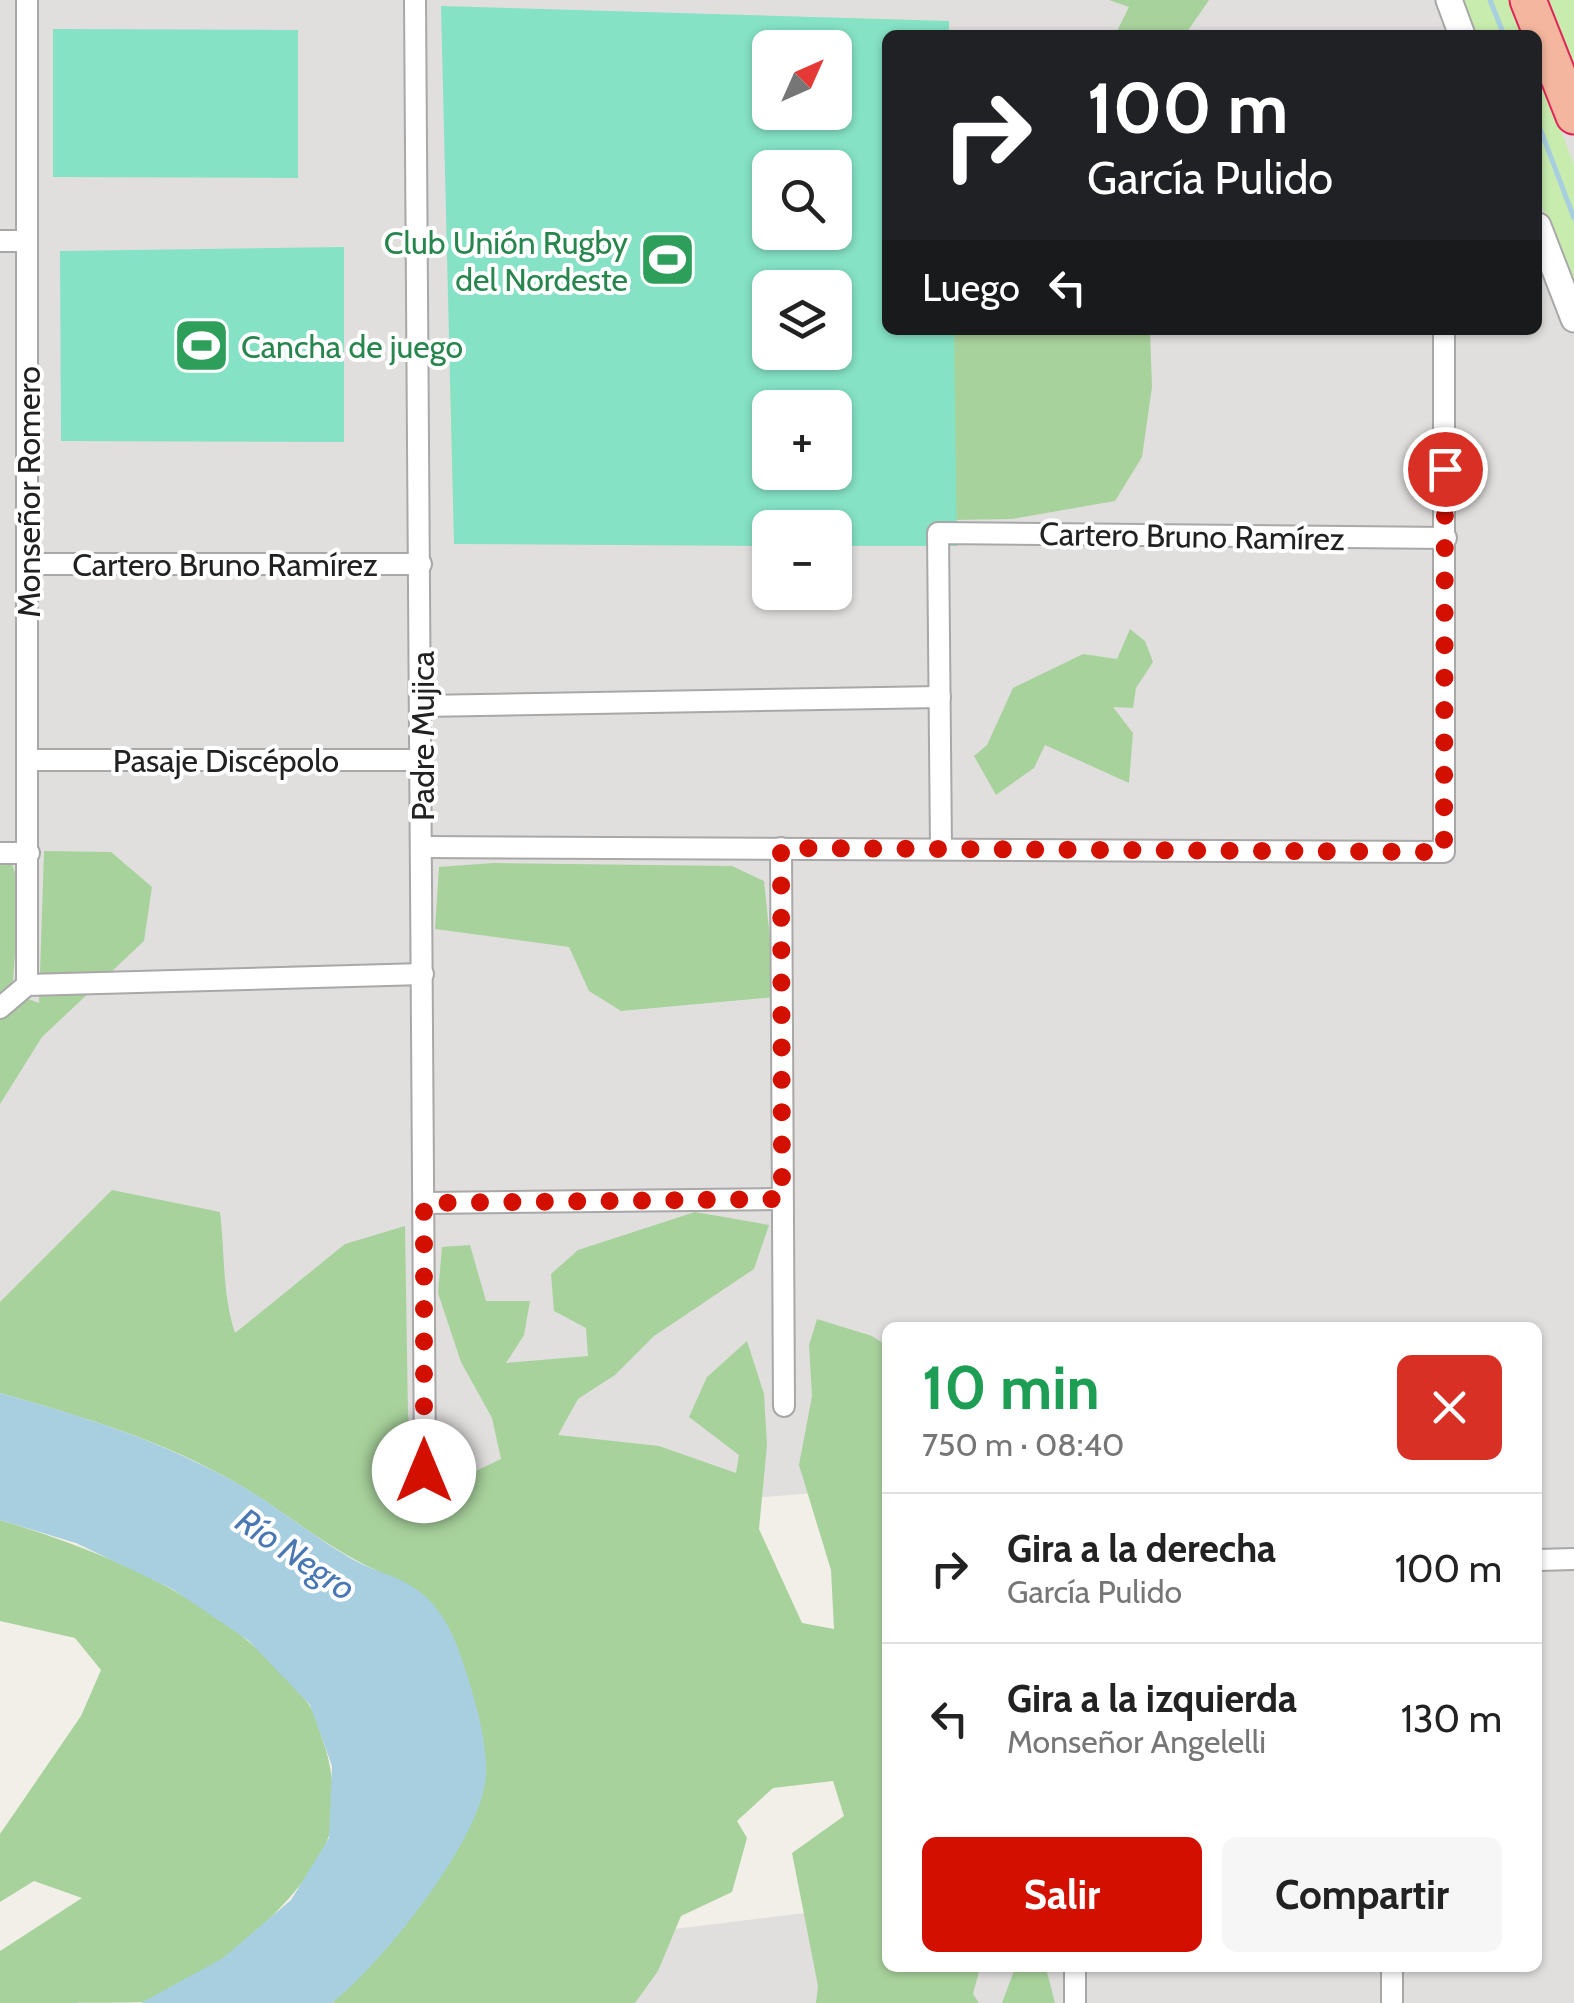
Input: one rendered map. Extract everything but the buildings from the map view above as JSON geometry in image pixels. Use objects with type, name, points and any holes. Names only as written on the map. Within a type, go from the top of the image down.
[{"type":"highway","points":[[1528,0],[1540,30]]},
{"type":"highway","points":[[1542,35],[1574,116]]},
{"type":"street","name":"Monseñor Romero","points":[[27,0],[27,985]]},
{"type":"street","name":"Padre Mujica","points":[[415,0],[424,1471]]},
{"type":"street","points":[[1449,0],[1457,30]]},
{"type":"street","points":[[1542,236],[1574,319]]},
{"type":"street","points":[[0,241],[27,241]]},
{"type":"street","points":[[422,847],[1444,852],[1444,335]]},
{"type":"street","name":"Cartero Bruno Ramírez","points":[[940,697],[938,533],[1446,538]]},
{"type":"street","name":"Cartero Bruno Ramírez","points":[[28,564],[421,564]]},
{"type":"street","points":[[422,706],[940,697],[942,849]]},
{"type":"street","name":"Pasaje Discépolo","points":[[29,760],[422,760]]},
{"type":"street","points":[[781,848],[784,1406]]},
{"type":"street","points":[[0,853],[29,853]]},
{"type":"street","points":[[0,1008],[27,985],[423,974]]},
{"type":"street","points":[[424,1203],[782,1199]]},
{"type":"street","points":[[1542,1560],[1574,1558]]},
{"type":"street","points":[[1075,1972],[1075,2003]]},
{"type":"street","points":[[1392,1972],[1392,2003]]},
{"type":"shaded area","points":[[0,0],[1574,0],[1574,2003],[467,2003],[608,1937],[882,1904],[882,1972],[1542,1972],[1542,1322],[882,1322],[882,1487],[492,1519],[0,1358]]},
{"type":"green space","points":[[1109,0],[1209,0],[1188,30],[1118,30],[1129,7]]},
{"type":"green space","points":[[1462,0],[1511,0],[1522,30],[1473,30]]},
{"type":"green space","points":[[1545,0],[1574,0],[1574,73]]},
{"type":"green space","name":"Club Unión Rugby del Nordeste","points":[[441,6],[949,21],[949,30],[882,30],[882,335],[954,335],[957,546],[852,546],[852,510],[752,510],[752,546],[454,544]]},
{"type":"green space","points":[[53,29],[298,30],[298,178],[53,177]]},
{"type":"green space","points":[[1542,81],[1574,165],[1574,290],[1542,206]]},
{"type":"green space","name":"Cancha de juego","points":[[344,247],[344,442],[61,441],[60,251]]},
{"type":"green space","points":[[946,335],[1150,335],[1152,387],[1142,457],[1115,501],[1012,519],[952,520]]},
{"type":"green space","points":[[1130,629],[1145,641],[1153,662],[1136,688],[1133,708],[1113,707],[1133,733],[1129,783],[1045,745],[1034,768],[996,795],[974,756],[987,745],[1013,688],[1083,654],[1117,659]]},
{"type":"green space","points":[[7,848],[20,889],[12,993],[39,1003],[44,851],[111,852],[152,887],[144,941],[42,1037],[0,1104],[0,850]]},
{"type":"green space","points":[[493,863],[732,866],[764,881],[776,997],[621,1011],[589,991],[569,947],[435,929],[439,867]]},
{"type":"green space","points":[[112,1190],[220,1212],[226,1288],[235,1333],[345,1244],[405,1226],[408,1415],[415,1474],[442,1487],[501,1459],[492,1418],[461,1362],[438,1293],[442,1247],[470,1245],[486,1301],[530,1301],[524,1335],[506,1363],[588,1356],[586,1328],[554,1311],[551,1274],[578,1250],[695,1212],[769,1225],[754,1269],[654,1336],[615,1375],[578,1399],[558,1435],[659,1446],[736,1473],[739,1455],[689,1417],[707,1377],[747,1341],[764,1394],[767,1445],[759,1529],[802,1623],[834,1629],[831,1570],[799,1465],[812,1396],[809,1345],[817,1319],[882,1343],[882,1972],[979,1972],[973,1994],[979,2003],[816,2003],[818,1986],[792,1853],[844,1816],[833,1781],[773,1788],[737,1821],[747,1838],[732,1892],[681,1916],[658,1971],[635,2003],[332,2003],[406,1925],[376,1570],[210,1468],[152,1442],[0,1393],[0,1302]]},
{"type":"green space","points":[[0,1520],[127,1567],[168,1587],[244,1637],[307,1702],[327,1754],[333,1792],[330,1830],[314,1865],[296,1890],[275,1914],[223,1958],[144,2002],[0,2003],[0,1951],[82,1898],[34,1881],[0,1902],[0,1834],[81,1716],[101,1670],[75,1638],[0,1621]]},
{"type":"green space","points":[[1014,1972],[1047,1972],[1055,2003],[1002,2003]]},
{"type":"water","name":"Río Negro","points":[[0,1393],[120,1430],[205,1466],[347,1556],[418,1590],[447,1625],[465,1667],[483,1737],[486,1774],[481,1800],[468,1831],[427,1898],[376,1960],[332,2003],[141,2003],[223,1958],[291,1900],[329,1838],[332,1766],[310,1705],[249,1641],[174,1590],[76,1543],[0,1520]]},
{"type":"waterway","points":[[1490,0],[1502,30]]},
{"type":"waterway","points":[[1542,134],[1574,218]]},
{"type":"place","name":"Club Unión Rugby del Nordeste","points":[[667,260]]},
{"type":"place","name":"Cancha de juego","points":[[202,346]]},
{"type":"route","points":[[424,1471],[424,1203],[782,1199],[781,848],[1444,852],[1445,469]]}]
